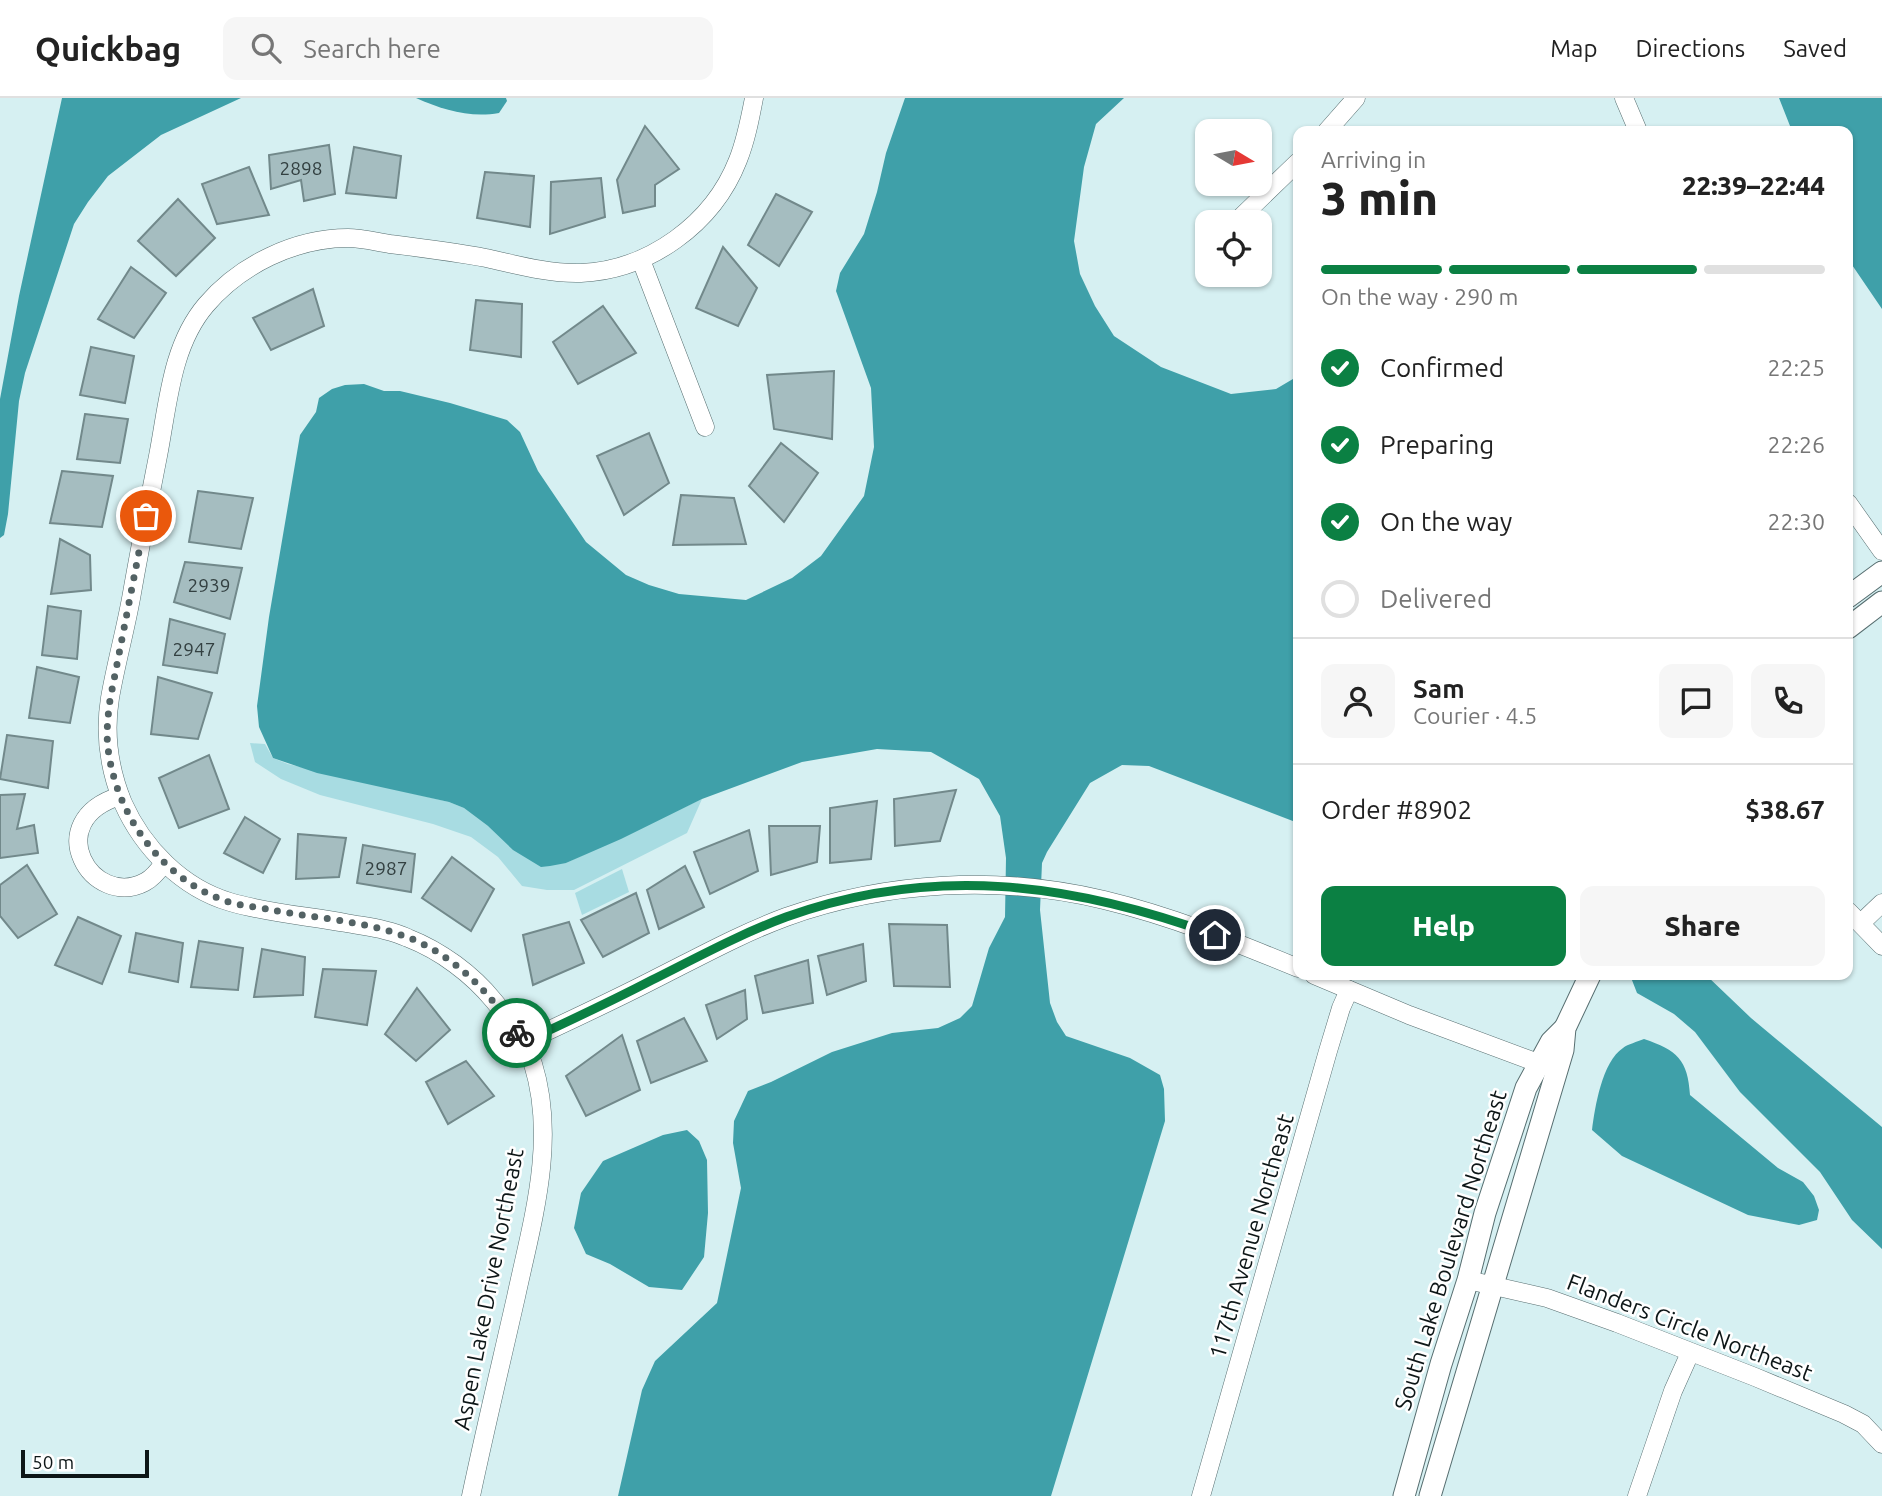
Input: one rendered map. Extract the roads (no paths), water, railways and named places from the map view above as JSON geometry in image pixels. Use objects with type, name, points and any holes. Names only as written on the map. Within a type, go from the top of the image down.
[{"type":"street","name":"Aspen Lake Drive Northeast","points":[[471,1496],[541,1172],[541,1102],[533,1066],[524,1042],[484,989],[438,953],[408,937],[380,929],[232,903],[206,893],[164,863],[133,824],[111,770],[107,745],[110,700],[176,362],[189,331],[205,306],[247,268],[301,246],[348,238],[459,253],[557,272],[583,273],[641,260],[669,244],[711,206],[727,183],[738,159],[754,98]]},
{"type":"street","points":[[1331,126],[1356,98]]},
{"type":"street","points":[[1624,98],[1636,126]]},
{"type":"street","points":[[1248,210],[1293,167]]},
{"type":"street","points":[[641,260],[705,427]]},
{"type":"street","points":[[1853,510],[1882,551]]},
{"type":"street","points":[[1853,593],[1882,572]]},
{"type":"street","points":[[1853,624],[1882,602]]},
{"type":"street","points":[[121,796],[92,808],[85,818],[79,834],[79,852],[86,867],[97,879],[112,885],[129,887],[143,884],[153,877],[164,863]]},
{"type":"street","points":[[524,1042],[695,957],[787,917],[887,891],[982,884],[1068,893],[1169,918],[1293,966]]},
{"type":"street","points":[[1882,903],[1855,917],[1882,946]]},
{"type":"street","points":[[1326,980],[1538,1063]]},
{"type":"street","name":"South Lake Boulevard Northeast","points":[[1404,1496],[1501,1163],[1527,1088],[1551,1042],[1565,1028],[1588,980]]},
{"type":"street","name":"117th Avenue Northeast","points":[[1201,1496],[1328,1051],[1349,990]]},
{"type":"street","name":"South Lake Boulevard Northeast","points":[[1430,1496],[1563,1050],[1565,1028]]},
{"type":"street","name":"Flanders Circle Northeast","points":[[1468,1280],[1547,1298],[1617,1323],[1844,1414],[1863,1424],[1882,1444]]},
{"type":"street","points":[[1637,1496],[1673,1391],[1690,1353]]}]
